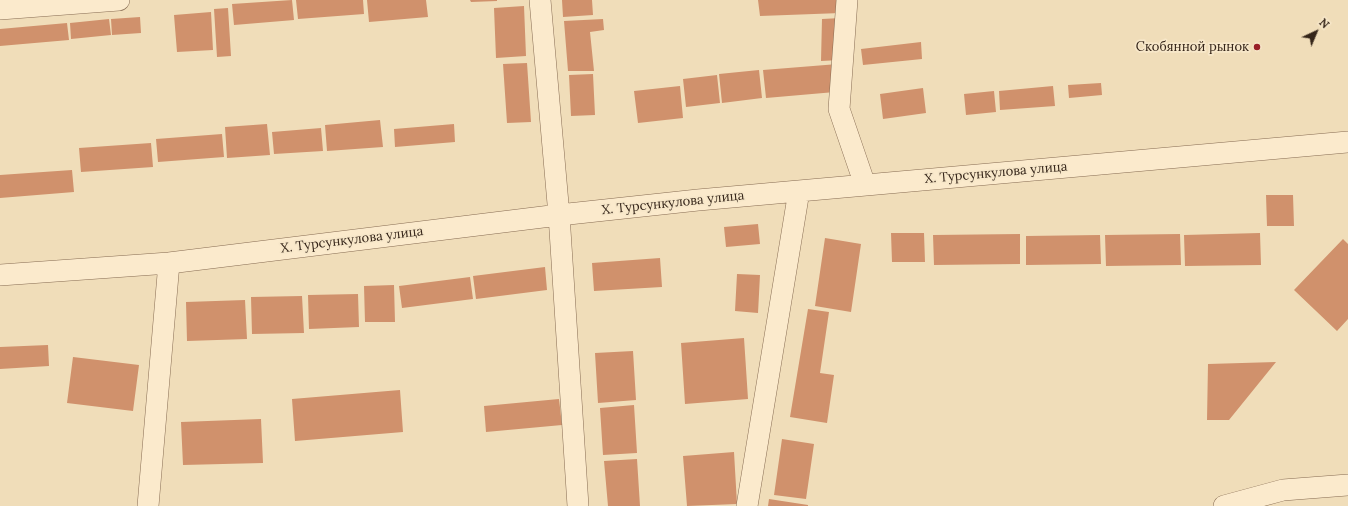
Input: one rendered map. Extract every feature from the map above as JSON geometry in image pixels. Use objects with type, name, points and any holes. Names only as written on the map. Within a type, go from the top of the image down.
[{"type":"street","points":[[0,9],[118,0]]},
{"type":"street","points":[[540,0],[559,215],[578,506]]},
{"type":"street","points":[[846,0],[839,109],[866,185]]},
{"type":"street","name":"Х. Турсункулова улица","points":[[0,275],[169,263],[559,215],[799,191],[1348,142]]},
{"type":"street","points":[[747,506],[799,191]]},
{"type":"street","points":[[148,506],[169,263]]},
{"type":"street","points":[[1224,506],[1283,490],[1348,485]]},
{"type":"building","points":[[292,0],[294,20],[234,25],[232,4]]},
{"type":"building","points":[[296,0],[363,0],[364,14],[298,19]]},
{"type":"building","points":[[367,0],[426,0],[428,17],[369,22]]},
{"type":"building","points":[[470,0],[497,0],[497,1],[471,2]]},
{"type":"building","points":[[562,0],[592,0],[593,15],[563,17]]},
{"type":"building","points":[[758,0],[840,0],[841,13],[760,16]]},
{"type":"building","points":[[524,6],[526,56],[496,58],[494,8]]},
{"type":"building","points":[[228,8],[231,56],[217,57],[214,9]]},
{"type":"building","points":[[211,12],[213,50],[177,52],[174,15]]},
{"type":"building","points":[[140,17],[141,33],[112,35],[111,19]]},
{"type":"building","points":[[841,18],[840,60],[821,61],[822,19]]},
{"type":"building","points":[[109,19],[111,35],[71,39],[70,23]]},
{"type":"building","points":[[603,19],[604,30],[590,32],[594,71],[568,71],[564,21]]},
{"type":"building","points":[[67,23],[69,40],[0,46],[0,29]]},
{"type":"building","points":[[921,42],[922,59],[863,65],[861,49]]},
{"type":"building","points":[[527,63],[531,122],[507,123],[503,64]]},
{"type":"building","points":[[838,64],[835,92],[766,98],[763,70]]},
{"type":"building","points":[[759,70],[762,98],[722,103],[719,74]]},
{"type":"building","points":[[593,74],[595,115],[571,116],[569,75]]},
{"type":"building","points":[[717,75],[720,103],[686,107],[683,79]]},
{"type":"building","points":[[1101,83],[1102,95],[1069,98],[1068,85]]},
{"type":"building","points":[[680,86],[683,118],[638,123],[634,91]]},
{"type":"building","points":[[1053,86],[1055,106],[1000,110],[999,91]]},
{"type":"building","points":[[923,88],[926,113],[883,119],[880,94]]},
{"type":"building","points":[[994,91],[996,112],[966,115],[964,94]]},
{"type":"building","points":[[380,120],[383,147],[327,151],[325,125]]},
{"type":"building","points":[[267,124],[270,155],[227,158],[225,127]]},
{"type":"building","points":[[454,124],[455,142],[395,147],[394,129]]},
{"type":"building","points":[[321,128],[323,151],[274,154],[272,132]]},
{"type":"building","points":[[222,134],[224,157],[158,162],[156,139]]},
{"type":"building","points":[[151,143],[153,167],[81,172],[79,148]]},
{"type":"building","points":[[72,170],[74,192],[0,198],[0,175]]},
{"type":"building","points":[[1266,195],[1293,195],[1294,226],[1267,226]]},
{"type":"building","points":[[758,224],[760,244],[726,247],[724,227]]},
{"type":"building","points":[[891,233],[924,233],[925,262],[892,262]]},
{"type":"building","points":[[1260,233],[1261,265],[1185,266],[1184,235]]},
{"type":"building","points":[[1020,234],[1020,264],[934,265],[933,235]]},
{"type":"building","points":[[1180,234],[1181,265],[1106,266],[1105,235]]},
{"type":"building","points":[[1100,235],[1101,264],[1026,265],[1026,236]]},
{"type":"building","points":[[825,238],[861,244],[851,312],[815,306]]},
{"type":"building","points":[[1343,239],[1348,244],[1348,319],[1337,331],[1294,290]]},
{"type":"building","points":[[660,258],[662,287],[594,291],[592,263]]},
{"type":"building","points":[[545,267],[547,290],[476,299],[473,276]]},
{"type":"building","points":[[737,274],[760,275],[758,313],[735,311]]},
{"type":"building","points":[[470,277],[473,299],[402,308],[399,286]]},
{"type":"building","points":[[394,285],[395,322],[365,322],[364,286]]},
{"type":"building","points":[[358,294],[359,327],[309,329],[308,295]]},
{"type":"building","points":[[302,296],[304,333],[252,334],[251,297]]},
{"type":"building","points":[[245,300],[247,339],[187,341],[186,302]]},
{"type":"building","points":[[808,309],[829,312],[820,373],[834,375],[827,423],[790,417]]},
{"type":"building","points":[[744,338],[748,399],[685,404],[681,343]]},
{"type":"building","points":[[48,345],[49,366],[0,369],[0,347]]},
{"type":"building","points":[[633,351],[636,400],[598,403],[595,353]]},
{"type":"building","points":[[73,357],[139,365],[133,411],[67,403]]},
{"type":"building","points":[[1276,362],[1229,420],[1207,420],[1208,364]]},
{"type":"building","points":[[400,390],[403,432],[295,441],[292,399]]},
{"type":"building","points":[[559,399],[562,425],[486,432],[484,406]]},
{"type":"building","points":[[634,405],[637,453],[603,455],[600,408]]},
{"type":"building","points":[[261,419],[263,463],[183,465],[181,422]]},
{"type":"building","points":[[782,439],[814,444],[806,499],[774,495]]},
{"type":"building","points":[[734,452],[737,504],[687,506],[683,456]]},
{"type":"building","points":[[637,459],[640,506],[608,506],[604,461]]},
{"type":"building","points":[[769,499],[808,505],[808,506],[768,506]]},
{"type":"place","name":"Скобянной рынок","points":[[1257,47]]}]
